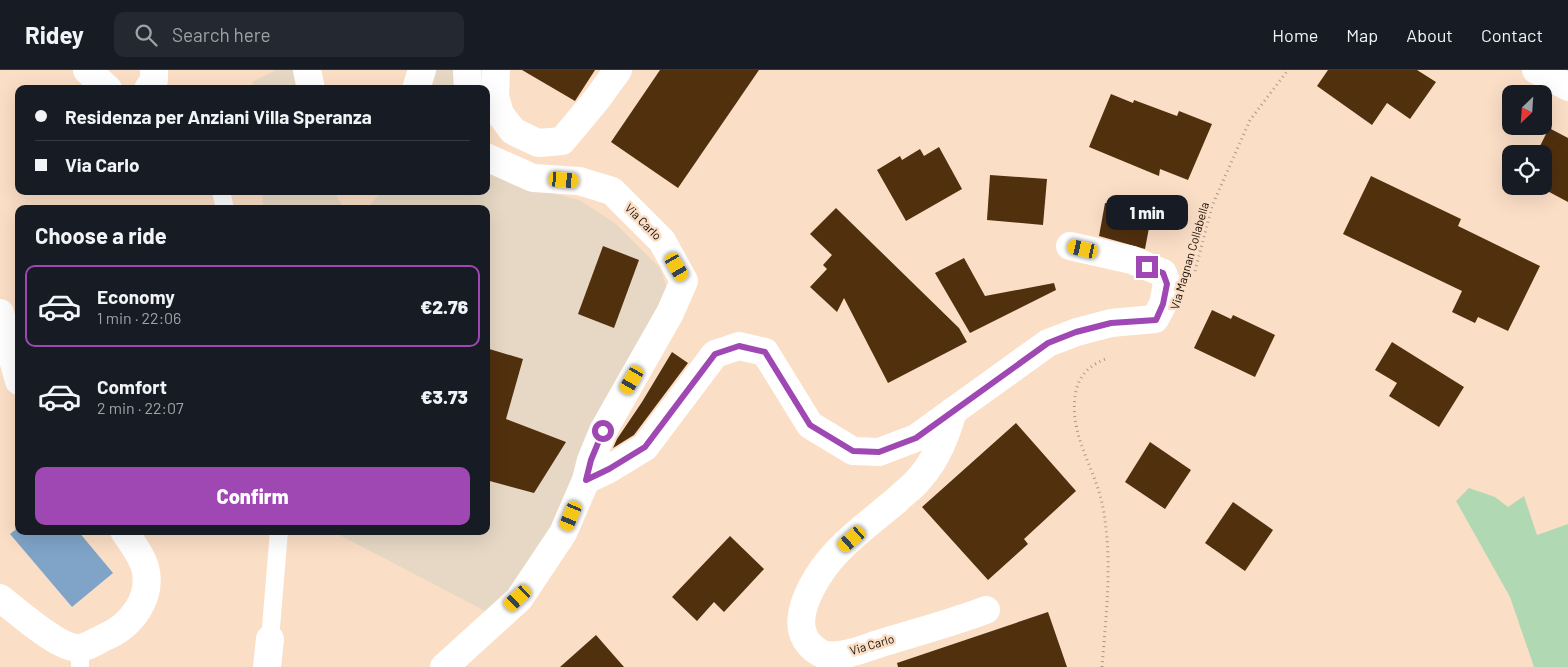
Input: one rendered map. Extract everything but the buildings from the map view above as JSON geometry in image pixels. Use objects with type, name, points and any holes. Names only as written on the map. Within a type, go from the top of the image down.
[{"type":"street","points":[[87,70],[104,85]]},
{"type":"street","points":[[151,85],[154,80],[154,70]]},
{"type":"street","points":[[307,70],[310,85]]},
{"type":"street","points":[[417,85],[422,70]]},
{"type":"street","points":[[467,70],[468,85]]},
{"type":"street","points":[[496,70],[495,96],[500,114],[513,131],[538,143],[562,141],[598,99],[618,70]]},
{"type":"street","points":[[1536,70],[1568,87]]},
{"type":"street","name":"Via Carlo","points":[[444,667],[518,598],[563,534],[586,480],[591,460],[603,431],[670,313],[684,281],[662,241],[612,191],[579,182],[533,178],[490,159]]},
{"type":"street","points":[[586,480],[609,469],[645,447],[715,354],[739,346],[765,352],[810,425],[853,451],[879,452],[916,438],[1048,343],[1076,332],[1111,323],[1156,320],[1163,304],[1167,284],[1163,273],[1132,260],[1070,246]]},
{"type":"street","points":[[0,313],[15,367]]},
{"type":"street","name":"Via Carlo","points":[[953,411],[933,462],[920,480],[838,550],[817,578],[803,610],[802,626],[807,641],[815,650],[825,655],[848,653],[956,621],[986,610]]},
{"type":"street","points":[[0,598],[80,657],[129,622],[140,607],[146,588],[145,569],[138,551],[127,535]]},
{"type":"street","points":[[267,667],[270,639]]},
{"type":"lane","points":[[270,639],[280,535]]},
{"type":"path","name":"Via Magnan Collabella","points":[[1194,274],[1212,206],[1250,120],[1288,70]]},
{"type":"path","points":[[1102,667],[1108,589],[1106,526],[1100,491],[1075,428],[1074,410],[1076,392],[1085,371],[1095,362],[1110,357]]},
{"type":"shaded area","points":[[276,70],[295,70],[300,85],[253,85],[252,82]]},
{"type":"shaded area","points":[[429,70],[453,70],[454,85],[425,85]]},
{"type":"shaded area","points":[[490,172],[541,190],[579,200],[615,223],[660,268],[667,289],[573,479],[553,529],[524,576],[487,612],[340,535],[490,535],[490,205],[370,205],[378,195],[490,195]]},
{"type":"shaded area","points":[[262,195],[336,195],[342,205],[263,205]]},
{"type":"green space","points":[[1469,488],[1495,497],[1508,507],[1524,496],[1537,535],[1568,524],[1568,667],[1534,667],[1510,597],[1456,501]]},
{"type":"water","points":[[15,530],[15,535],[81,535],[113,573],[72,607],[10,534]]},
{"type":"route","points":[[603,431],[591,460],[586,480],[609,469],[645,447],[715,354],[739,346],[765,352],[793,394],[810,425],[853,451],[879,452],[916,438],[1048,343],[1076,332],[1111,323],[1156,320],[1163,304],[1167,284],[1163,273],[1147,267]]}]
